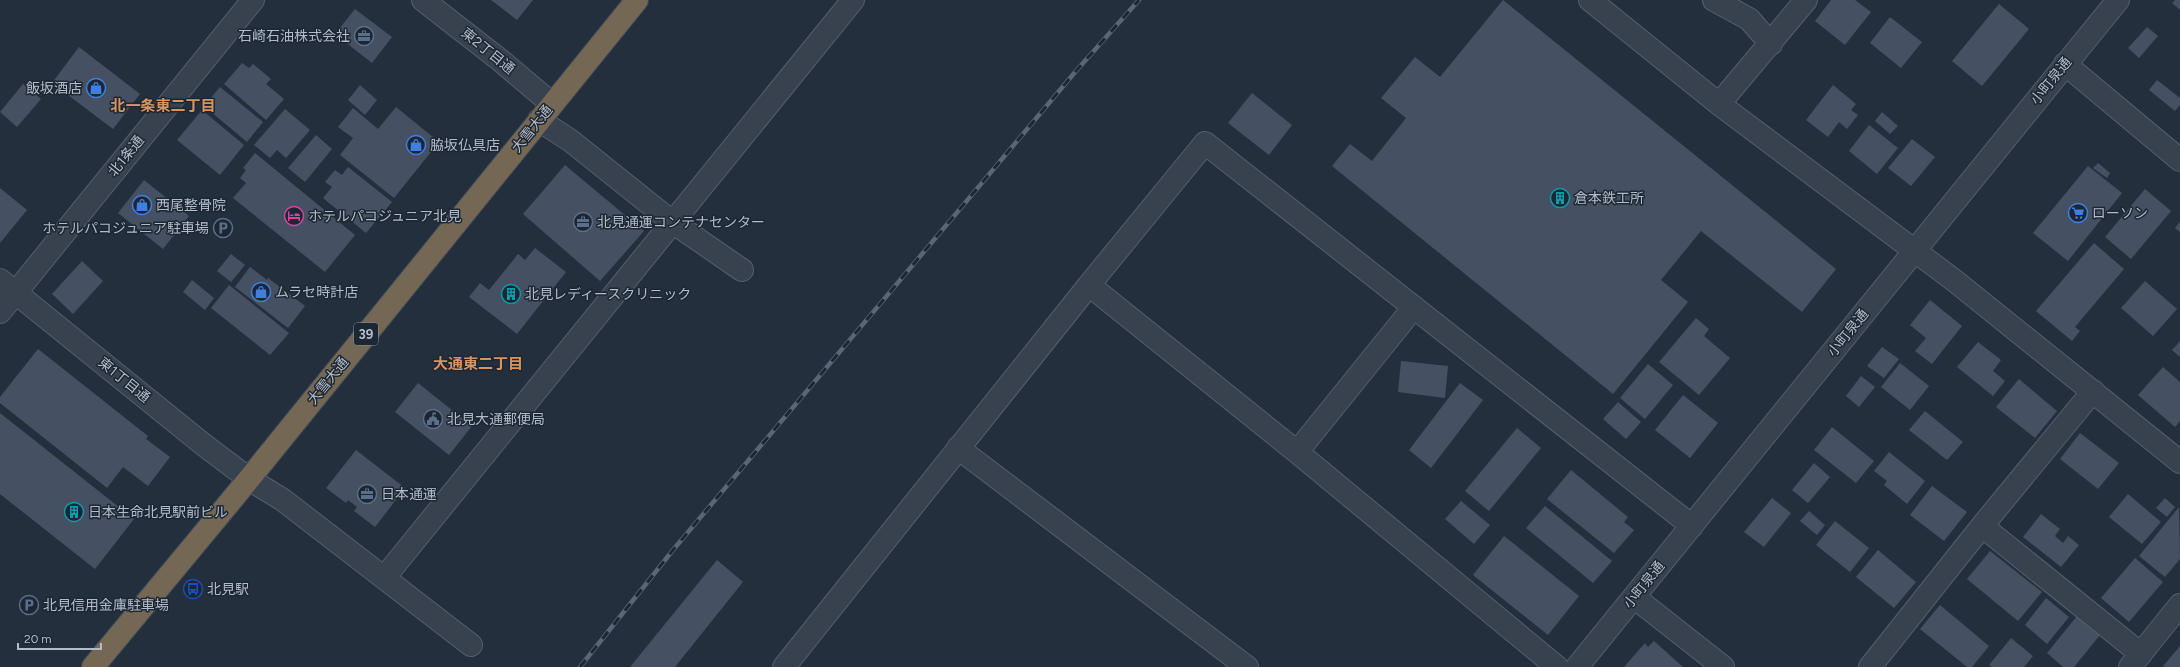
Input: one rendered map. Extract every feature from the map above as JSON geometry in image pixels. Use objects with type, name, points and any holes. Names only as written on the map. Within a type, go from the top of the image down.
[{"type":"highway","name":"大雪大通","points":[[93,667],[249,479],[637,0]]},
{"type":"street","name":"北1条通","points":[[0,312],[8,286],[253,0]]},
{"type":"street","name":"東2丁目通","points":[[423,0],[500,60],[571,141],[671,221],[742,270]]},
{"type":"street","points":[[384,578],[671,221],[852,0]]},
{"type":"street","points":[[1590,0],[1719,104],[1914,252],[1955,281],[2180,462]]},
{"type":"street","points":[[1714,0],[1749,19],[1771,44]]},
{"type":"street","points":[[1719,104],[1771,44],[1806,0]]},
{"type":"street","name":"小町泉通","points":[[1578,667],[2118,0]]},
{"type":"street","points":[[2065,64],[2180,160]]},
{"type":"street","points":[[784,667],[958,448],[1205,143],[1692,526]]},
{"type":"street","points":[[1089,285],[1297,452],[1557,667]]},
{"type":"street","name":"東1丁目通","points":[[8,286],[249,479],[283,500],[471,645]]},
{"type":"street","points":[[1297,452],[1414,307]]},
{"type":"street","points":[[1870,667],[1982,526],[2093,391]]},
{"type":"street","points":[[958,448],[1247,667]]},
{"type":"street","points":[[1982,526],[2135,660],[2180,604]]},
{"type":"street","points":[[1634,597],[1723,667]]},
{"type":"building","points":[[491,0],[533,0],[517,20]]},
{"type":"building","name":"倉本鉄工所","points":[[1503,0],[1836,269],[1802,312],[1701,231],[1661,280],[1688,302],[1613,394],[1332,166],[1350,144],[1372,161],[1406,118],[1381,98],[1415,57],[1440,77]]},
{"type":"building","points":[[1831,0],[1855,0],[1871,12],[1845,45],[1815,21]]},
{"type":"building","points":[[2175,0],[2180,0],[2180,10],[2172,3]]},
{"type":"building","points":[[1999,4],[2029,29],[1982,86],[1952,61]]},
{"type":"building","name":"石崎石油株式会社","points":[[355,9],[392,37],[372,63],[335,34]]},
{"type":"building","points":[[1890,17],[1922,42],[1901,68],[1870,43]]},
{"type":"building","points":[[2147,27],[2158,36],[2139,58],[2128,48]]},
{"type":"building","name":"飯坂酒店","points":[[79,47],[140,94],[113,129],[52,83]]},
{"type":"building","points":[[242,63],[249,68],[253,64],[271,79],[266,84],[284,99],[266,120],[224,84]]},
{"type":"building","points":[[2157,80],[2180,98],[2180,105],[2175,111],[2149,90]]},
{"type":"building","points":[[23,84],[41,99],[17,127],[0,112]]},
{"type":"building","points":[[360,85],[377,100],[365,115],[348,100]]},
{"type":"building","points":[[1833,85],[1856,104],[1851,110],[1858,115],[1847,129],[1839,122],[1828,137],[1806,120]]},
{"type":"building","points":[[220,87],[263,122],[247,142],[204,106]]},
{"type":"building","points":[[1252,93],[1292,125],[1269,155],[1228,123]]},
{"type":"building","points":[[396,107],[439,142],[394,198],[340,155],[353,138],[338,127],[353,108],[378,129]]},
{"type":"building","points":[[285,109],[310,130],[286,158],[277,150],[270,158],[254,145]]},
{"type":"building","points":[[202,110],[244,145],[220,175],[177,140]]},
{"type":"building","points":[[1882,112],[1898,126],[1890,134],[1875,121]]},
{"type":"building","points":[[1869,125],[1898,148],[1877,174],[1849,151]]},
{"type":"building","points":[[316,135],[332,149],[305,182],[288,168]]},
{"type":"building","points":[[1912,139],[1935,157],[1911,186],[1888,168]]},
{"type":"building","name":"ホテルパコジュニア北見","points":[[255,153],[355,235],[325,272],[233,198],[246,183],[240,178],[246,170],[243,168]]},
{"type":"building","points":[[2098,163],[2110,173],[2107,178],[2093,168]]},
{"type":"building","name":"北見通運コンテナセンター","points":[[565,165],[644,231],[600,281],[523,214]]},
{"type":"building","name":"ローソン","points":[[2088,166],[2122,193],[2068,261],[2033,233]]},
{"type":"building","points":[[348,167],[392,202],[366,233],[323,198],[332,187],[325,182],[335,170],[342,175]]},
{"type":"building","points":[[144,180],[189,216],[163,249],[118,213]]},
{"type":"building","points":[[0,188],[27,210],[0,243]]},
{"type":"building","points":[[2145,189],[2171,211],[2131,259],[2105,237]]},
{"type":"building","points":[[2180,222],[2180,232],[2175,228]]},
{"type":"building","points":[[2094,243],[2124,269],[2075,327],[2080,331],[2072,341],[2036,311]]},
{"type":"building","name":"北見レディースクリニック","points":[[535,248],[566,272],[517,334],[469,297],[480,283],[489,290],[518,254],[525,260]]},
{"type":"building","points":[[231,254],[245,265],[231,282],[217,271]]},
{"type":"building","points":[[82,261],[103,281],[73,314],[52,294]]},
{"type":"building","points":[[250,267],[267,280],[268,278],[305,306],[288,328],[235,287]]},
{"type":"building","points":[[192,280],[214,298],[205,310],[183,292]]},
{"type":"building","points":[[2145,281],[2177,309],[2153,336],[2121,308]]},
{"type":"building","points":[[229,285],[289,333],[270,355],[211,308]]},
{"type":"building","points":[[1930,300],[1962,326],[1932,364],[1915,351],[1926,338],[1910,325]]},
{"type":"building","points":[[1696,318],[1709,329],[1704,336],[1730,358],[1699,395],[1659,362]]},
{"type":"building","points":[[2180,341],[2180,357],[2172,350]]},
{"type":"building","points":[[1978,342],[2001,360],[1993,371],[2005,381],[1993,396],[1957,367]]},
{"type":"building","points":[[1882,347],[1899,359],[1884,378],[1867,366]]},
{"type":"building","points":[[38,349],[148,436],[146,439],[170,457],[148,486],[123,467],[107,488],[0,403],[0,397]]},
{"type":"building","points":[[1401,361],[1448,366],[1445,398],[1398,392]]},
{"type":"building","points":[[1900,363],[1929,386],[1910,410],[1881,387]]},
{"type":"building","points":[[1648,364],[1673,385],[1645,419],[1620,398]]},
{"type":"building","points":[[2163,367],[2180,382],[2180,421],[2175,427],[2138,395]]},
{"type":"building","points":[[1861,376],[1875,387],[1859,407],[1846,396]]},
{"type":"building","points":[[2019,379],[2057,411],[2035,438],[1996,407]]},
{"type":"building","name":"北見大通郵便局","points":[[418,383],[472,426],[449,455],[395,412]]},
{"type":"building","points":[[1460,383],[1483,400],[1431,468],[1409,450]]},
{"type":"building","points":[[1683,395],[1718,423],[1690,458],[1655,430]]},
{"type":"building","points":[[1618,402],[1641,422],[1626,439],[1603,419]]},
{"type":"building","points":[[1925,411],[1963,442],[1947,460],[1909,430]]},
{"type":"building","name":"日本生命北見駅前ビル","points":[[0,413],[134,519],[95,569],[0,494]]},
{"type":"building","points":[[1832,427],[1874,461],[1856,483],[1814,450]]},
{"type":"building","points":[[1517,428],[1541,448],[1489,511],[1465,491]]},
{"type":"building","points":[[2080,433],[2119,463],[2098,489],[2060,459]]},
{"type":"building","name":"日本通運","points":[[356,450],[405,488],[375,527],[354,511],[357,507],[348,500],[346,503],[326,488]]},
{"type":"building","points":[[1889,452],[1925,481],[1907,504],[1884,485],[1887,481],[1874,471]]},
{"type":"building","points":[[1814,463],[1830,477],[1808,503],[1792,490]]},
{"type":"building","points":[[1571,470],[1628,517],[1624,522],[1634,530],[1614,553],[1547,499]]},
{"type":"building","points":[[1932,486],[1967,512],[1944,541],[1910,515]]},
{"type":"building","points":[[2128,494],[2161,522],[2142,544],[2109,517]]},
{"type":"building","points":[[1772,498],[1791,513],[1764,547],[1744,532]]},
{"type":"building","points":[[2165,498],[2175,507],[2167,517],[2156,508]]},
{"type":"building","points":[[1461,501],[1490,525],[1474,544],[1445,519]]},
{"type":"building","points":[[1545,506],[1612,561],[1593,583],[1526,528]]},
{"type":"building","points":[[2179,507],[2180,559],[2165,577],[2139,556]]},
{"type":"building","points":[[1809,511],[1825,525],[1817,535],[1800,521]]},
{"type":"building","points":[[2041,514],[2060,529],[2055,536],[2063,543],[2068,536],[2079,545],[2061,567],[2023,537]]},
{"type":"building","points":[[1835,521],[1869,548],[1850,572],[1816,545]]},
{"type":"building","points":[[1504,536],[1579,596],[1548,635],[1473,575]]},
{"type":"building","points":[[1878,550],[1916,582],[1894,608],[1856,577]]},
{"type":"building","points":[[1990,551],[2042,592],[2018,621],[1967,579]]},
{"type":"building","points":[[2135,558],[2163,582],[2129,622],[2101,598]]},
{"type":"building","points":[[717,560],[743,582],[675,667],[630,667]]},
{"type":"building","points":[[2046,598],[2069,617],[2047,644],[2025,625]]},
{"type":"building","points":[[1940,605],[1989,646],[1972,667],[1967,667],[1920,629]]},
{"type":"building","points":[[2077,616],[2100,635],[2074,667],[2063,667],[2047,653]]},
{"type":"building","points":[[2011,638],[2033,656],[2024,667],[1992,667],[1989,665]]},
{"type":"building","points":[[1654,641],[1683,667],[1624,667],[1645,643],[1648,647]]},
{"type":"building","points":[[2180,646],[2180,667],[2164,667],[2163,666]]},
{"type":"railway","points":[[580,667],[673,550],[1076,71],[1139,0]]},
{"type":"place","name":"石崎石油株式会社","points":[[364,36]]},
{"type":"place","name":"飯坂酒店","points":[[96,88]]},
{"type":"place","name":"脇坂仏具店","points":[[416,145]]},
{"type":"place","name":"倉本鉄工所","points":[[1560,198]]},
{"type":"place","name":"西尾整骨院","points":[[142,205]]},
{"type":"place","name":"ローソン","points":[[2078,213]]},
{"type":"place","name":"ホテルパコジュニア北見","points":[[294,216]]},
{"type":"place","name":"北見通運コンテナセンター","points":[[583,222]]},
{"type":"place","name":"ホテルパコジュニア駐車場","points":[[223,228]]},
{"type":"place","name":"ムラセ時計店","points":[[261,292]]},
{"type":"place","name":"北見レディースクリニック","points":[[511,294]]},
{"type":"place","name":"北見大通郵便局","points":[[433,419]]},
{"type":"place","name":"日本通運","points":[[367,494]]},
{"type":"place","name":"日本生命北見駅前ビル","points":[[74,512]]},
{"type":"place","name":"北見駅","points":[[193,589]]},
{"type":"place","name":"北見信用金庫駐車場","points":[[29,605]]},
{"type":"district","name":"北一条東二丁目","points":[[163,106]]},
{"type":"district","name":"大通東二丁目","points":[[478,364]]}]
